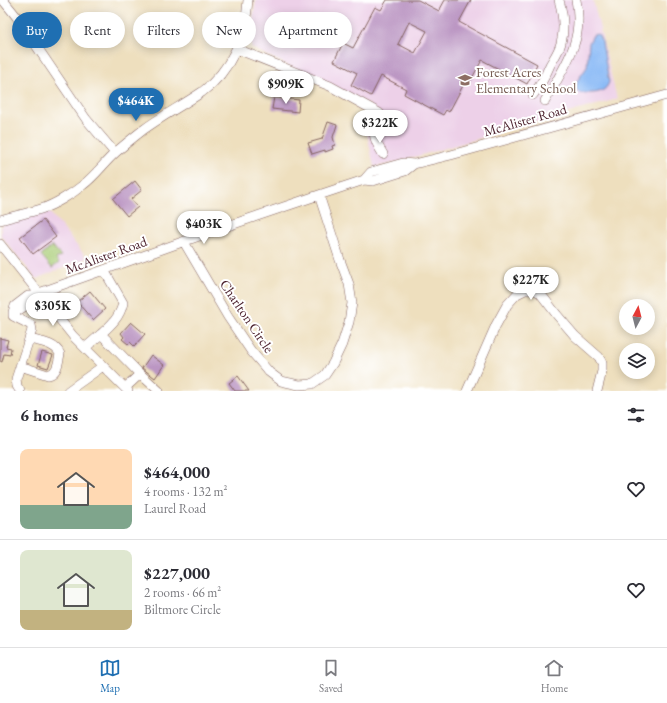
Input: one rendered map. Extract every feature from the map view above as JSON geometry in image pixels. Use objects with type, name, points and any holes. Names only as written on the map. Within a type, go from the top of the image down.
[{"type":"street","points":[[3,0],[16,16],[86,119],[115,153]]},
{"type":"street","points":[[0,220],[42,209],[62,198],[84,184],[115,153],[144,129],[203,91],[215,80],[237,49],[248,7],[248,0]]},
{"type":"street","points":[[533,95],[540,86],[561,44],[564,22],[559,0]]},
{"type":"street","points":[[545,101],[572,51],[576,40],[579,20],[576,0]]},
{"type":"street","points":[[237,49],[330,86],[379,113],[373,133],[376,144],[383,154],[398,164]]},
{"type":"street","name":"McAlister Road","points":[[364,180],[371,172],[398,164],[414,164],[451,155],[667,95]]},
{"type":"street","points":[[380,170],[383,154]]},
{"type":"street","name":"McAlister Road","points":[[29,339],[32,330],[31,325],[13,316],[15,306],[28,296],[37,295],[319,194],[364,180],[373,181],[406,171],[414,164]]},
{"type":"street","name":"Charlton Circle","points":[[184,242],[228,317],[251,351],[269,372],[281,381],[299,385],[312,384],[325,375],[333,363],[342,344],[349,322],[352,303],[349,284],[319,194]]},
{"type":"street","points":[[0,244],[37,295],[73,336],[126,390],[140,374]]},
{"type":"street","points":[[85,348],[113,324],[122,310],[123,303],[104,270]]},
{"type":"street","points":[[467,391],[496,325],[507,305],[517,294],[525,290],[535,290],[540,293],[575,336],[599,357],[602,363],[602,371],[597,391]]},
{"type":"street","points":[[101,334],[159,391]]},
{"type":"street","points":[[20,366],[48,375],[52,374],[56,370],[60,354],[58,349],[53,345],[29,339],[20,366],[16,379],[17,386],[20,391]]},
{"type":"street","points":[[68,391],[103,366]]},
{"type":"shaded area","name":"Forest Acres Elementary School","points":[[256,0],[593,0],[617,99],[390,164],[374,167],[366,129],[370,105],[252,48],[256,48],[256,12],[254,12]]},
{"type":"shaded area","points":[[48,210],[87,258],[36,279],[1,236],[1,227],[4,223]]},
{"type":"green space","points":[[52,246],[61,256],[56,259],[59,263],[52,268],[41,255]]},
{"type":"water","points":[[598,34],[602,42],[609,82],[601,91],[593,93],[580,93],[576,90],[577,81],[587,67],[589,43],[593,35]]},
{"type":"building","points":[[387,0],[418,0],[439,11],[445,0],[471,0],[459,22],[537,64],[527,84],[482,60],[471,80],[467,78],[449,112],[446,110],[443,115],[404,94],[406,89],[381,76],[371,96],[351,85],[357,73],[334,61],[340,48],[353,48],[375,7],[381,10]],"holes":[[[409,22],[427,31],[415,53],[398,44]]]},
{"type":"building","points":[[274,97],[299,100],[298,112],[272,109]]},
{"type":"building","points":[[328,122],[337,125],[333,137],[335,145],[332,146],[333,149],[312,154],[308,143],[322,139]]},
{"type":"building","points":[[135,181],[142,190],[131,199],[138,207],[127,216],[113,199]]},
{"type":"building","points":[[43,220],[56,237],[33,254],[20,237]]},
{"type":"building","points":[[90,291],[105,309],[93,320],[77,302]]},
{"type":"building","points":[[131,322],[145,334],[134,346],[130,342],[128,344],[122,339],[124,337],[121,333]]},
{"type":"building","points":[[0,338],[8,340],[6,347],[11,348],[10,355],[4,354],[2,362],[0,361]]},
{"type":"building","points":[[42,352],[53,355],[48,368],[38,365]]},
{"type":"building","points":[[151,355],[164,365],[155,378],[142,368]]},
{"type":"building","points":[[238,376],[249,391],[235,391],[229,383]]},
{"type":"place","name":"Forest Acres Elementary School","points":[[465,80]]}]
